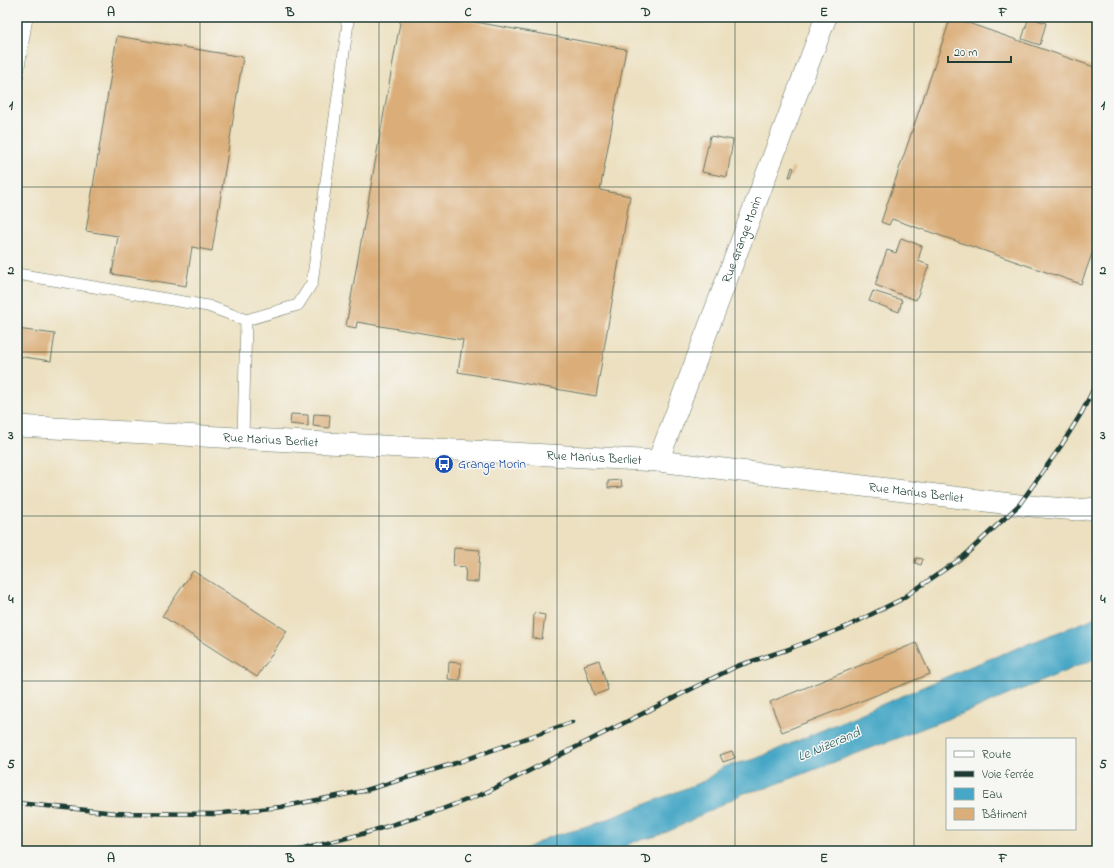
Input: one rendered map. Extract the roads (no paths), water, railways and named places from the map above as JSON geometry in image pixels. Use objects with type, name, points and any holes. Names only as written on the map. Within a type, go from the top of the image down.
[{"type":"street","name":"Rue Grange Morin","points":[[658,461],[826,17]]},
{"type":"street","name":"Rue Marius Berliet","points":[[17,426],[658,461],[1019,505],[1077,510],[1097,508]]},
{"type":"lane","points":[[17,79],[27,17]]},
{"type":"lane","points":[[17,274],[208,306],[246,320],[298,305],[312,283],[348,23],[343,17]]},
{"type":"lane","points":[[243,438],[246,320]]},
{"type":"water","name":"Le Nizerand","points":[[1097,616],[1097,658],[984,705],[766,788],[744,793],[676,828],[657,836],[633,842],[618,851],[522,851],[549,837],[588,827],[704,781],[723,767],[755,759],[974,665]]},
{"type":"railway","points":[[296,851],[362,834],[437,811],[485,793],[737,666],[786,650],[846,627],[900,600],[963,557],[1019,505],[1061,446],[1082,412],[1097,382]]},
{"type":"railway","points":[[17,803],[116,813],[214,814],[281,807],[363,791],[456,763],[572,722]]},
{"type":"place","name":"Grange Morin","points":[[444,464]]}]
